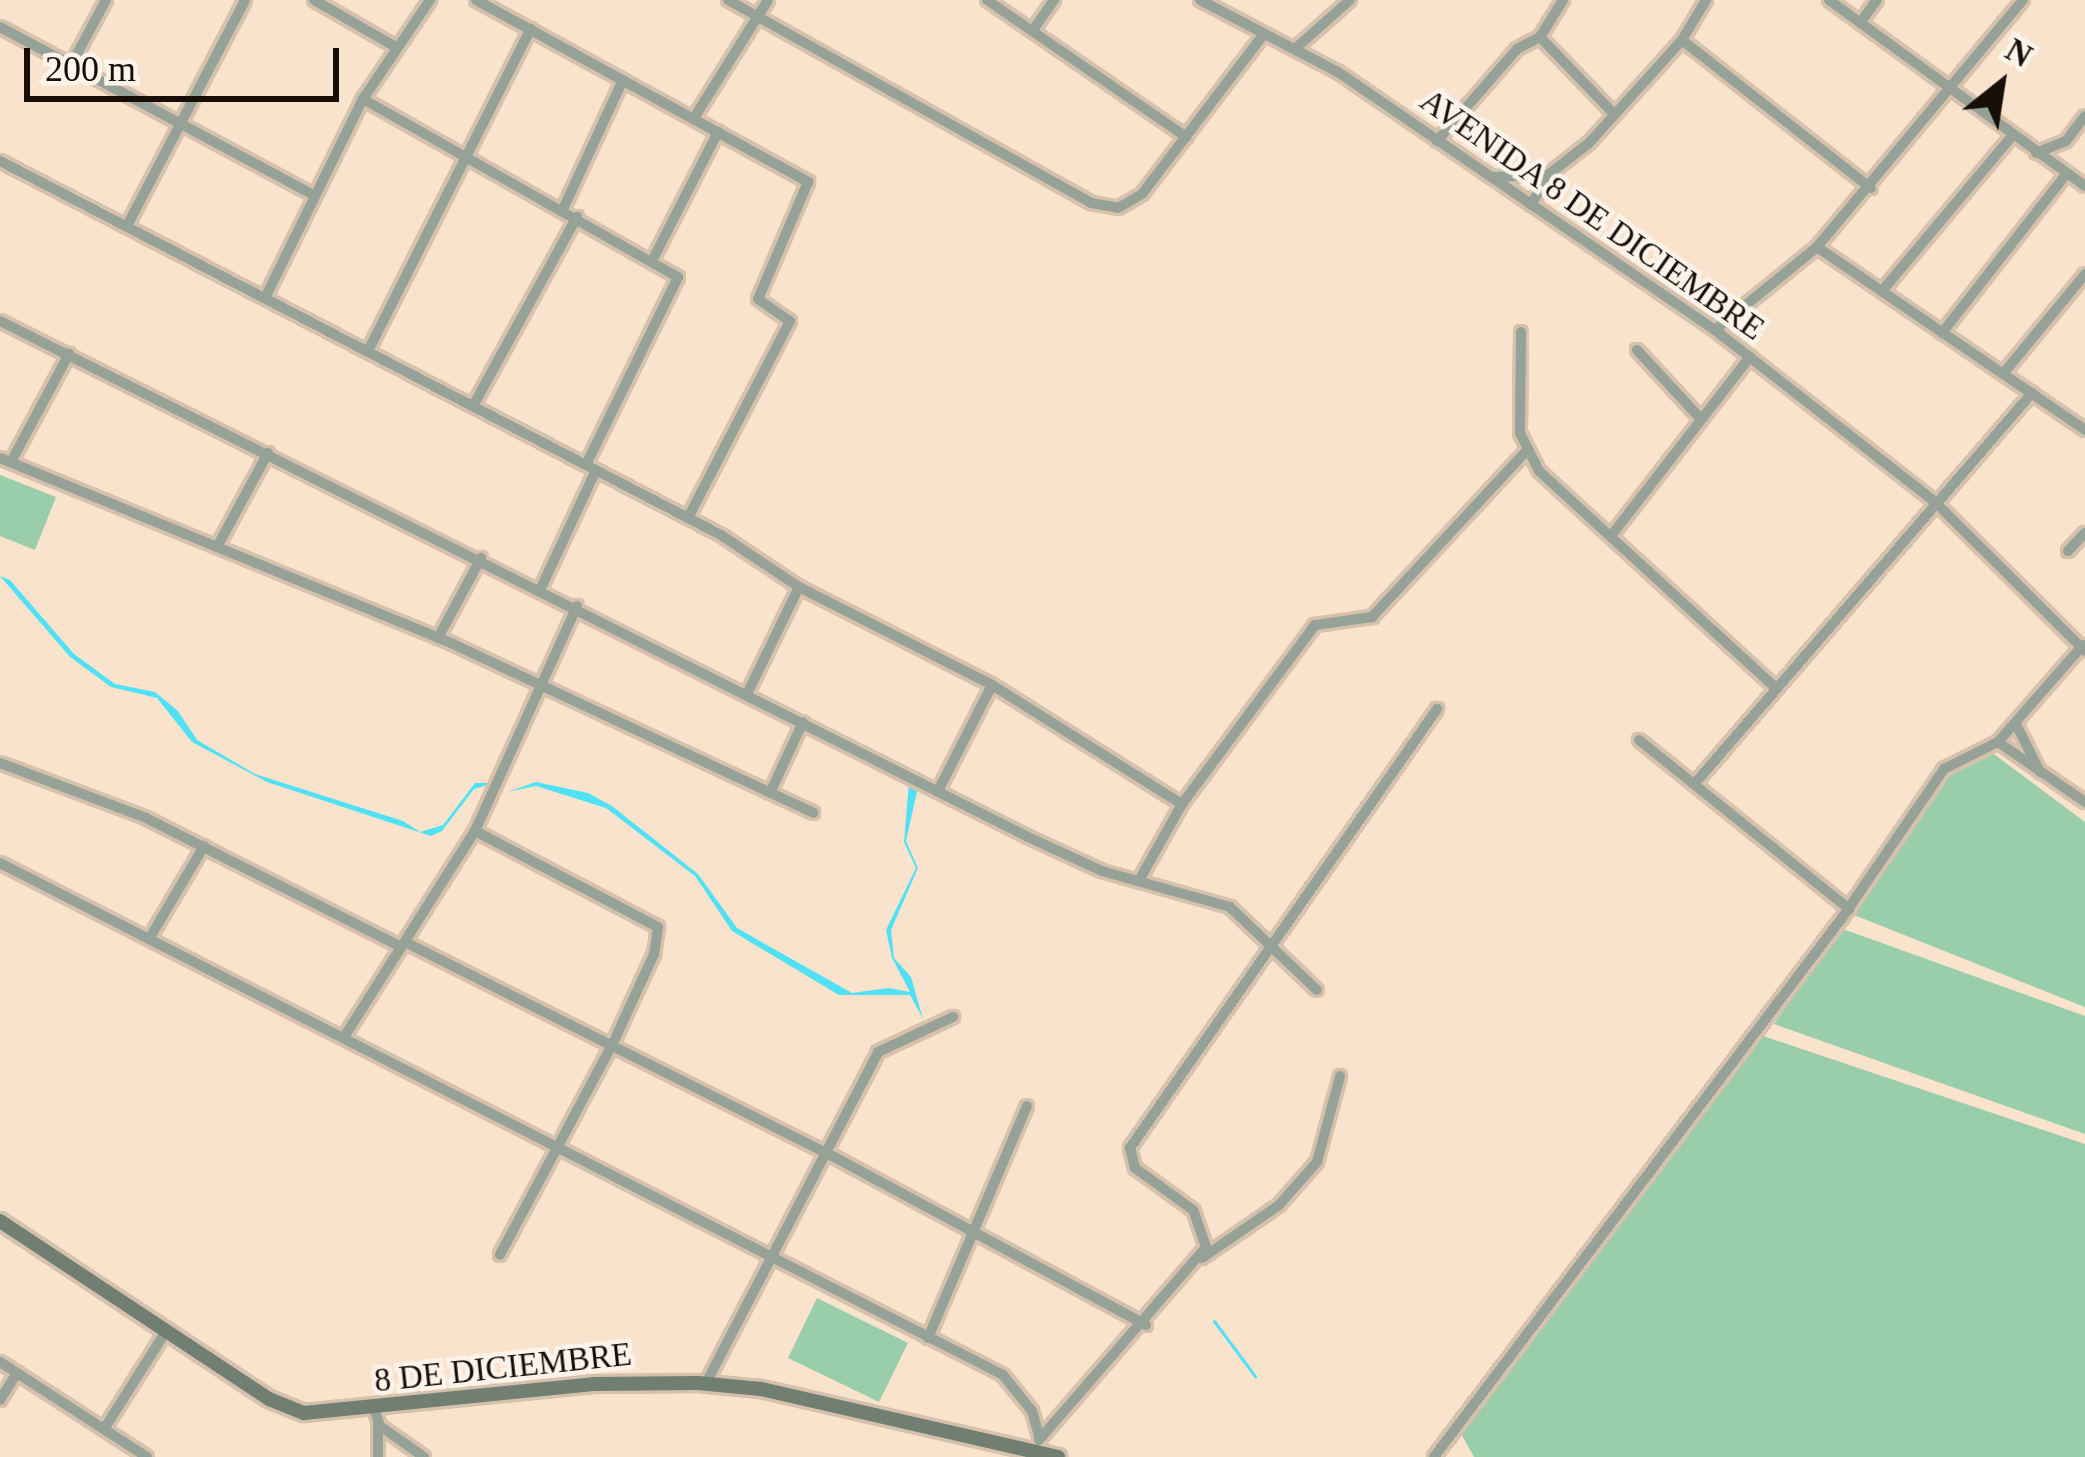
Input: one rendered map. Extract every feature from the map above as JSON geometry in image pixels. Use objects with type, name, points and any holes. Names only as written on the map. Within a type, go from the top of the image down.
[{"type":"street","points":[[71,65],[106,0]]},
{"type":"street","points":[[127,226],[245,0]]},
{"type":"street","points":[[314,0],[394,46]]},
{"type":"street","points":[[265,298],[363,99],[394,46],[430,0]]},
{"type":"street","points":[[476,0],[802,175],[810,187],[758,299],[790,321],[688,518]]},
{"type":"street","points":[[728,0],[1091,203],[1118,208],[1142,194],[1264,34]]},
{"type":"street","points":[[694,118],[768,0]]},
{"type":"street","points":[[987,0],[1186,137]]},
{"type":"street","points":[[1033,30],[1054,0]]},
{"type":"street","name":"AVENIDA 8 DE DICIEMBRE","points":[[1199,0],[1296,48],[1714,330],[1935,502],[2084,647]]},
{"type":"street","points":[[1296,48],[1350,0]]},
{"type":"street","points":[[1437,141],[1516,49],[1540,37],[1563,0]]},
{"type":"street","points":[[1531,205],[1548,175],[1614,114],[1682,40],[1706,0]]},
{"type":"street","points":[[1829,0],[2085,186]]},
{"type":"street","points":[[1860,23],[1877,0]]},
{"type":"street","points":[[1714,330],[1816,247],[1953,92],[2023,0]]},
{"type":"street","points":[[0,27],[315,196]]},
{"type":"street","points":[[368,351],[471,158],[530,29]]},
{"type":"street","points":[[1540,37],[1614,114]]},
{"type":"street","points":[[1682,40],[1871,188]]},
{"type":"street","points":[[563,209],[623,80]]},
{"type":"street","points":[[363,99],[653,259],[679,282],[591,467],[542,588]]},
{"type":"street","points":[[2036,153],[2066,141],[2085,116]]},
{"type":"street","points":[[653,259],[718,132]]},
{"type":"street","points":[[1882,292],[2013,135]]},
{"type":"street","points":[[0,160],[688,518],[800,587],[992,685],[1182,804]]},
{"type":"street","points":[[1942,333],[2067,173]]},
{"type":"street","points":[[1492,177],[1548,175]]},
{"type":"street","points":[[473,406],[577,217]]},
{"type":"street","points":[[1816,247],[2085,430]]},
{"type":"street","points":[[2003,374],[2085,274]]},
{"type":"street","points":[[0,321],[1102,871],[1141,877],[1230,908],[1317,990]]},
{"type":"street","points":[[1521,332],[1518,410],[1526,451],[1553,487],[1776,688]]},
{"type":"street","points":[[1636,350],[1700,418]]},
{"type":"street","points":[[69,354],[5,460],[438,638],[813,813]]},
{"type":"street","points":[[1611,536],[1750,357]]},
{"type":"street","points":[[1697,781],[2032,393]]},
{"type":"street","points":[[1141,877],[1182,804],[1315,625],[1372,617],[1526,451]]},
{"type":"street","points":[[217,547],[268,453]]},
{"type":"street","points":[[2068,551],[2085,533]]},
{"type":"street","points":[[438,638],[481,558]]},
{"type":"street","points":[[748,692],[800,587]]},
{"type":"street","points":[[346,1034],[475,831],[577,606]]},
{"type":"street","points":[[1434,1457],[1849,909],[1944,770],[1998,742],[2084,647]]},
{"type":"street","points":[[938,791],[992,685]]},
{"type":"street","points":[[1199,1260],[1202,1223],[1183,1199],[1135,1168],[1128,1153],[1437,709]]},
{"type":"street","points":[[770,793],[803,722]]},
{"type":"street","points":[[2016,724],[2040,772]]},
{"type":"street","points":[[1639,740],[1697,781],[1849,909]]},
{"type":"street","points":[[1998,742],[2085,802]]},
{"type":"street","points":[[0,763],[87,792],[613,1043],[975,1229],[1146,1325]]},
{"type":"street","points":[[475,831],[658,927],[654,954],[613,1043],[500,1255]]},
{"type":"street","points":[[152,934],[204,846]]},
{"type":"street","points":[[0,863],[152,934],[555,1149],[1015,1385],[1036,1444],[1199,1260],[1279,1205],[1317,1162],[1340,1076]]},
{"type":"street","points":[[706,1383],[766,1259],[878,1052],[953,1017]]},
{"type":"street","points":[[928,1338],[1027,1106]]},
{"type":"street","name":"8 DE DICIEMBRE","points":[[0,1222],[279,1405],[316,1414],[376,1415],[594,1384],[706,1383],[1036,1444],[1058,1457]]},
{"type":"street","points":[[104,1429],[164,1333]]},
{"type":"street","points":[[0,1362],[147,1457]]},
{"type":"street","points":[[0,1400],[17,1373]]},
{"type":"street","points":[[376,1415],[378,1457]]},
{"type":"street","points":[[376,1415],[424,1457]]},
{"type":"green space","points":[[0,475],[56,497],[35,550],[0,536]]},
{"type":"green space","points":[[1991,752],[2085,822],[2085,1007],[1854,915],[1948,774]]},
{"type":"green space","points":[[1840,928],[2085,1016],[2085,1134],[1774,1024]]},
{"type":"green space","points":[[1760,1035],[2085,1144],[2085,1457],[1474,1457],[1459,1430]]},
{"type":"green space","points":[[817,1298],[908,1343],[879,1402],[788,1358]]},
{"type":"water","points":[[0,576],[10,580],[74,654],[115,684],[155,692],[178,711],[197,740],[255,774],[403,821],[420,832],[443,825],[475,783],[495,783],[474,789],[442,831],[431,836],[267,782],[192,742],[157,698],[111,687],[70,657]]},
{"type":"water","points":[[536,782],[588,793],[612,806],[698,874],[737,928],[852,993],[889,988],[910,992],[892,958],[886,930],[916,868],[904,842],[909,783],[918,787],[906,841],[918,868],[891,930],[894,958],[911,977],[923,1019],[910,995],[839,995],[732,931],[695,876],[606,808],[536,786],[507,792]]},
{"type":"waterway","points":[[1214,1321],[1255,1376]]}]
